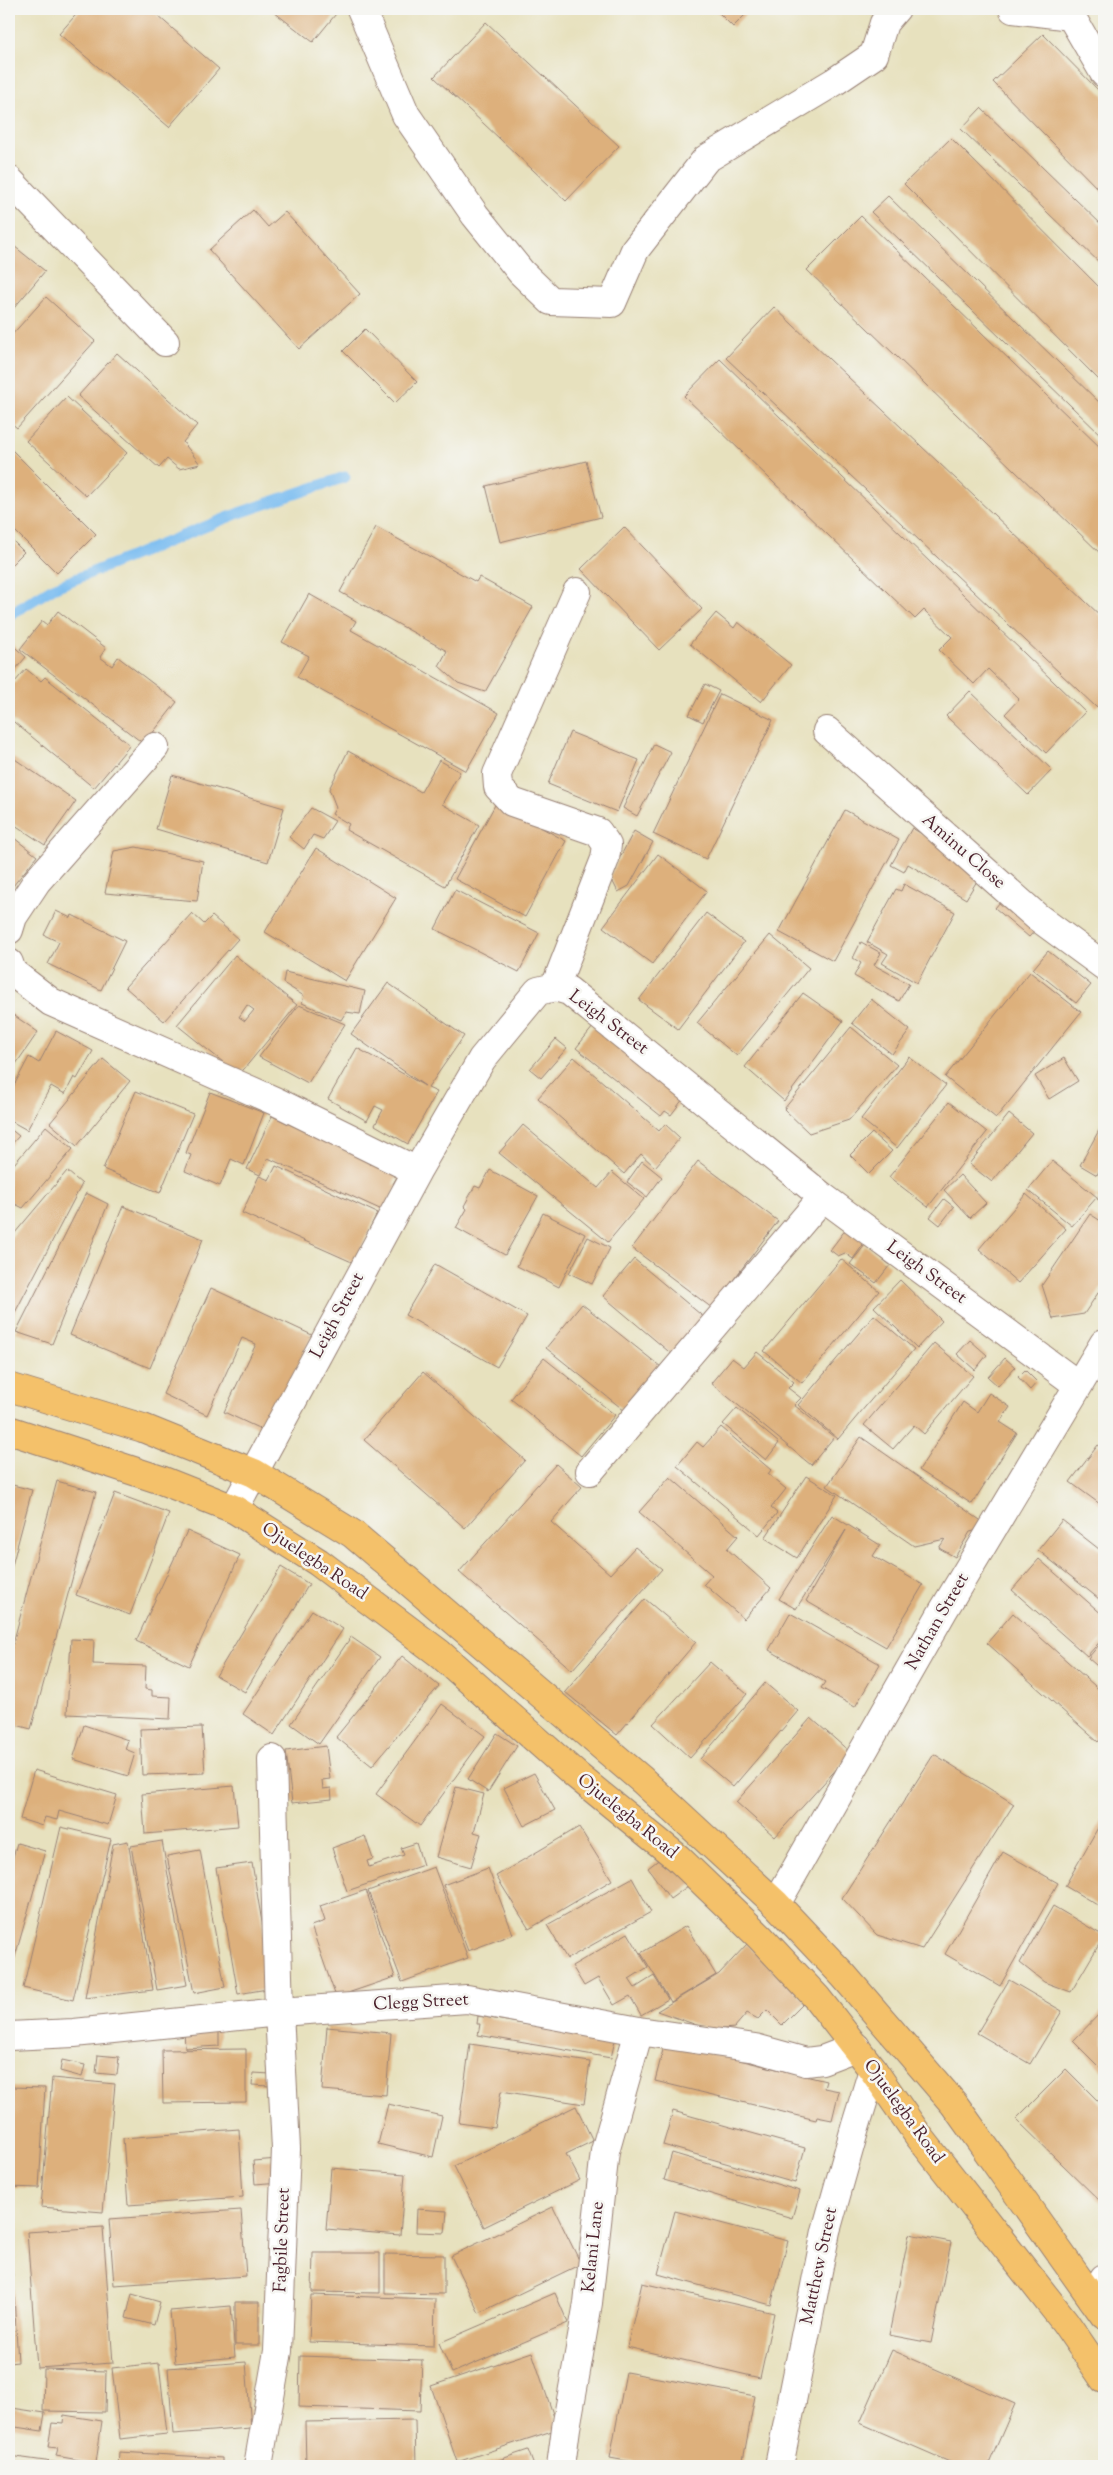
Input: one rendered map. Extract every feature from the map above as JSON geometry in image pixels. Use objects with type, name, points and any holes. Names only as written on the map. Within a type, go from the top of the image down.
[{"type":"main road","name":"Ojuelegba Road","points":[[9,1387],[143,1428],[254,1474],[353,1534],[642,1780],[776,1904],[844,1976],[954,2104],[1100,2297]]},
{"type":"main road","name":"Ojuelegba Road","points":[[9,1430],[161,1480],[234,1509],[318,1562],[439,1653],[576,1775],[678,1858],[760,1937],[817,1998],[873,2070],[918,2135],[1065,2322],[1104,2379]]},
{"type":"street","points":[[361,9],[406,115],[475,215],[521,272],[551,301],[612,303],[635,250],[706,159],[834,82],[874,55],[884,23],[896,9]]},
{"type":"street","points":[[1013,9],[1071,16],[1104,73]]},
{"type":"street","points":[[9,180],[165,342]]},
{"type":"street","points":[[555,987],[605,859],[607,845],[598,832],[512,802],[498,787],[497,774],[577,592]]},
{"type":"street","name":"Aminu Close","points":[[827,731],[1036,916],[1104,966]]},
{"type":"street","points":[[9,930],[13,917],[37,881],[155,746]]},
{"type":"street","points":[[9,963],[12,972],[50,1002],[277,1102],[417,1171]]},
{"type":"street","name":"Leigh Street","points":[[234,1509],[417,1171],[482,1059],[538,991],[555,987],[569,991],[823,1197],[1078,1385]]},
{"type":"street","points":[[590,1471],[823,1197]]},
{"type":"street","name":"Nathan Street","points":[[776,1904],[943,1611],[1104,1343]]},
{"type":"street","name":"Fagbile Street","points":[[258,2466],[278,2351],[286,2149],[279,2012],[272,1759]]},
{"type":"street","name":"Clegg Street","points":[[9,2036],[74,2033],[279,2012],[468,1999],[639,2031],[756,2048],[806,2062],[822,2060],[856,2047]]},
{"type":"street","name":"Kelani Lane","points":[[561,2466],[588,2303],[605,2151],[639,2031]]},
{"type":"street","name":"Matthew Street","points":[[779,2466],[826,2231],[873,2070]]},
{"type":"building","points":[[81,9],[150,9],[219,69],[169,127],[59,34]]},
{"type":"building","points":[[270,9],[340,9],[313,42]]},
{"type":"building","points":[[715,9],[751,9],[733,27]]},
{"type":"building","points":[[486,22],[619,146],[566,201],[434,77]]},
{"type":"building","points":[[1043,34],[1104,96],[1104,195],[993,82]]},
{"type":"building","points":[[981,108],[1104,227],[1104,267],[961,129]]},
{"type":"building","points":[[951,138],[1104,292],[1104,385],[904,184]]},
{"type":"building","points":[[888,196],[1104,407],[1104,438],[871,212]]},
{"type":"building","points":[[253,210],[268,227],[285,212],[360,294],[299,349],[209,250]]},
{"type":"building","points":[[861,216],[1104,451],[1104,557],[807,270]]},
{"type":"building","points":[[9,242],[45,271],[9,314]]},
{"type":"building","points":[[46,297],[95,341],[17,428],[9,421],[9,338]]},
{"type":"building","points":[[774,307],[1104,619],[1104,699],[1096,707],[726,358]]},
{"type":"building","points":[[365,329],[417,382],[395,403],[343,351]]},
{"type":"building","points":[[117,353],[197,425],[183,442],[200,464],[179,469],[167,459],[159,468],[78,396]]},
{"type":"building","points":[[720,359],[1085,712],[1046,753],[1005,714],[1019,699],[988,669],[974,684],[939,650],[952,637],[924,610],[915,619],[684,396]]},
{"type":"building","points":[[67,397],[127,453],[86,496],[26,441]]},
{"type":"building","points":[[9,447],[96,534],[57,573],[9,525]]},
{"type":"building","points":[[586,461],[601,517],[500,542],[486,486]]},
{"type":"building","points":[[376,527],[476,582],[479,577],[533,607],[485,692],[458,683],[439,666],[447,651],[340,592]]},
{"type":"building","points":[[624,527],[702,609],[659,650],[581,569]]},
{"type":"building","points":[[9,537],[24,552],[9,567]]},
{"type":"building","points":[[309,594],[356,621],[351,630],[499,713],[466,771],[297,677],[309,656],[282,642]]},
{"type":"building","points":[[58,611],[106,648],[100,657],[112,666],[118,657],[177,702],[144,744],[20,649],[42,621],[47,625]]},
{"type":"building","points":[[716,613],[734,628],[738,622],[791,665],[761,702],[690,644]]},
{"type":"building","points":[[9,642],[26,657],[9,677]]},
{"type":"building","points":[[26,669],[41,681],[45,677],[130,745],[94,788],[9,718],[9,689]]},
{"type":"building","points":[[705,684],[719,691],[703,722],[689,715]]},
{"type":"building","points":[[970,691],[1052,770],[1028,795],[946,716]]},
{"type":"building","points":[[720,694],[773,720],[706,859],[653,834]]},
{"type":"building","points":[[570,732],[639,760],[617,812],[548,784]]},
{"type":"building","points":[[654,744],[671,752],[637,816],[623,808]]},
{"type":"building","points":[[348,751],[421,792],[439,760],[460,772],[442,804],[479,825],[445,886],[346,830],[349,824],[332,814],[336,807],[329,789]]},
{"type":"building","points":[[9,755],[76,801],[45,845],[9,821]]},
{"type":"building","points":[[172,775],[284,808],[268,862],[156,829]]},
{"type":"building","points":[[496,803],[566,841],[525,917],[455,879]]},
{"type":"building","points":[[311,808],[335,821],[323,839],[313,835],[304,849],[289,837]]},
{"type":"building","points":[[845,810],[899,840],[833,961],[779,932]]},
{"type":"building","points":[[912,828],[983,871],[966,899],[908,864],[904,872],[891,865]]},
{"type":"building","points":[[634,831],[653,842],[629,886],[618,892],[610,876]]},
{"type":"building","points":[[9,834],[37,856],[9,891]]},
{"type":"building","points":[[136,847],[203,861],[197,901],[105,893],[114,851]]},
{"type":"building","points":[[316,848],[396,898],[345,981],[265,932]]},
{"type":"building","points":[[658,854],[707,891],[652,964],[603,927]]},
{"type":"building","points":[[904,884],[955,912],[917,983],[882,963],[888,954],[867,942],[896,889],[901,891]]},
{"type":"building","points":[[455,890],[539,933],[519,972],[435,929]]},
{"type":"building","points":[[1005,896],[1039,926],[1029,937],[995,908]]},
{"type":"building","points":[[56,911],[71,918],[72,915],[125,941],[101,990],[48,964],[59,942],[44,935]]},
{"type":"building","points":[[192,913],[204,924],[212,916],[238,939],[164,1021],[125,987]]},
{"type":"building","points":[[706,913],[744,942],[678,1029],[639,1000]]},
{"type":"building","points":[[770,935],[809,968],[737,1056],[697,1023]]},
{"type":"building","points":[[861,942],[881,953],[874,965],[909,984],[899,1001],[854,976],[861,963],[853,958]]},
{"type":"building","points":[[1048,951],[1091,985],[1076,1003],[1033,969]]},
{"type":"building","points":[[235,955],[297,1005],[239,1075],[177,1025]],"holes":[[[247,1005],[254,1010],[245,1021],[239,1017]]]},
{"type":"building","points":[[285,972],[365,991],[360,1014],[346,1012],[341,1020],[302,1003],[304,996],[283,983]]},
{"type":"building","points":[[1030,972],[1081,1012],[996,1118],[945,1077]]},
{"type":"building","points":[[388,983],[464,1036],[428,1088],[437,1092],[408,1144],[375,1125],[383,1110],[375,1106],[367,1121],[328,1099],[357,1048],[425,1086],[351,1034]]},
{"type":"building","points":[[803,993],[843,1021],[784,1101],[745,1067]]},
{"type":"building","points":[[871,999],[910,1030],[892,1054],[852,1023]]},
{"type":"building","points":[[299,1005],[345,1024],[308,1083],[259,1057]]},
{"type":"building","points":[[9,1012],[38,1032],[9,1074]]},
{"type":"building","points":[[593,1027],[683,1099],[671,1115],[665,1111],[661,1116],[576,1048]]},
{"type":"building","points":[[851,1027],[897,1065],[849,1120],[809,1133],[784,1109]]},
{"type":"building","points":[[56,1031],[93,1051],[77,1079],[74,1077],[65,1094],[51,1086],[27,1130],[9,1120],[9,1095],[29,1057],[39,1063]]},
{"type":"building","points":[[556,1039],[567,1048],[541,1078],[530,1069]]},
{"type":"building","points":[[574,1057],[659,1131],[665,1124],[680,1138],[655,1167],[641,1154],[624,1174],[538,1098]]},
{"type":"building","points":[[909,1057],[946,1085],[897,1148],[861,1119]]},
{"type":"building","points":[[1064,1058],[1078,1081],[1049,1099],[1035,1076]]},
{"type":"building","points":[[103,1059],[130,1081],[77,1146],[50,1123]]},
{"type":"building","points":[[136,1091],[193,1114],[160,1193],[103,1169]]},
{"type":"building","points":[[210,1092],[264,1113],[244,1165],[231,1159],[220,1186],[185,1171],[191,1155],[186,1153]]},
{"type":"building","points":[[949,1102],[987,1132],[928,1207],[889,1177]]},
{"type":"building","points":[[1009,1114],[1032,1133],[992,1182],[969,1164]]},
{"type":"building","points":[[272,1116],[398,1175],[393,1184],[398,1186],[382,1210],[268,1158],[260,1175],[247,1169]]},
{"type":"building","points":[[1104,1121],[1104,1161],[1097,1175],[1080,1165]]},
{"type":"building","points":[[523,1125],[598,1188],[612,1172],[644,1199],[608,1242],[499,1153]]},
{"type":"building","points":[[46,1126],[73,1149],[23,1208],[9,1201],[9,1170]]},
{"type":"building","points":[[9,1128],[19,1136],[9,1147]]},
{"type":"building","points":[[872,1133],[892,1151],[869,1174],[850,1155]]},
{"type":"building","points":[[642,1161],[662,1177],[647,1197],[627,1182]]},
{"type":"building","points":[[698,1161],[778,1221],[712,1308],[632,1248]]},
{"type":"building","points":[[1052,1161],[1097,1197],[1072,1226],[1028,1190]]},
{"type":"building","points":[[276,1166],[377,1213],[354,1263],[242,1213],[259,1176],[269,1180]]},
{"type":"building","points":[[490,1170],[538,1196],[505,1255],[456,1228],[467,1209],[464,1206],[475,1186],[480,1188]]},
{"type":"building","points":[[67,1171],[82,1184],[9,1324],[9,1240]]},
{"type":"building","points":[[960,1175],[986,1203],[970,1218],[944,1190]]},
{"type":"building","points":[[1104,1186],[1104,1203],[1097,1199]]},
{"type":"building","points":[[86,1193],[108,1204],[52,1344],[16,1332]]},
{"type":"building","points":[[1026,1194],[1066,1229],[1018,1283],[979,1249]]},
{"type":"building","points":[[944,1199],[954,1207],[940,1225],[930,1217]]},
{"type":"building","points":[[123,1206],[203,1239],[150,1368],[70,1335]]},
{"type":"building","points":[[543,1213],[585,1234],[559,1287],[517,1266]]},
{"type":"building","points":[[1090,1214],[1104,1223],[1104,1284],[1084,1314],[1053,1319],[1042,1285]]},
{"type":"building","points":[[846,1229],[865,1242],[853,1259],[845,1253],[838,1256],[830,1250]]},
{"type":"building","points":[[588,1237],[610,1248],[592,1284],[569,1273]]},
{"type":"building","points":[[865,1245],[890,1265],[876,1283],[850,1264]]},
{"type":"building","points":[[634,1259],[712,1324],[681,1362],[603,1296]]},
{"type":"building","points":[[841,1259],[879,1291],[802,1383],[764,1351]]},
{"type":"building","points":[[435,1264],[527,1316],[497,1367],[405,1315]]},
{"type":"building","points":[[900,1280],[942,1321],[917,1348],[874,1307]]},
{"type":"building","points":[[211,1288],[312,1335],[267,1432],[224,1412],[256,1344],[242,1338],[207,1415],[163,1394]]},
{"type":"building","points":[[582,1304],[666,1371],[630,1415],[546,1348]]},
{"type":"building","points":[[874,1315],[914,1349],[838,1439],[798,1405]]},
{"type":"building","points":[[970,1340],[987,1355],[975,1370],[957,1354]]},
{"type":"building","points":[[934,1343],[973,1376],[924,1434],[914,1425],[893,1449],[864,1425]]},
{"type":"building","points":[[757,1352],[794,1382],[788,1388],[801,1398],[794,1405],[834,1437],[811,1465],[711,1383],[732,1358],[744,1367]]},
{"type":"building","points":[[544,1358],[615,1415],[581,1456],[511,1399]]},
{"type":"building","points":[[1005,1358],[1015,1367],[998,1386],[988,1377]]},
{"type":"building","points":[[1025,1370],[1037,1382],[1030,1390],[1018,1377]]},
{"type":"building","points":[[423,1372],[525,1460],[465,1528],[364,1440]]},
{"type":"building","points":[[989,1393],[1010,1407],[1000,1422],[1017,1433],[972,1504],[919,1470],[963,1402],[977,1412]]},
{"type":"building","points":[[737,1408],[779,1443],[766,1460],[723,1424]]},
{"type":"building","points":[[721,1427],[771,1470],[768,1474],[786,1489],[771,1508],[777,1513],[759,1535],[677,1466],[697,1442],[703,1447]]},
{"type":"building","points":[[861,1437],[990,1527],[970,1532],[955,1557],[939,1548],[945,1539],[914,1546],[827,1486]]},
{"type":"building","points":[[1098,1445],[1104,1449],[1104,1507],[1070,1482]]},
{"type":"building","points":[[556,1464],[582,1487],[551,1522],[610,1574],[635,1547],[662,1569],[572,1670],[459,1572]]},
{"type":"building","points":[[806,1476],[837,1495],[797,1558],[765,1538]]},
{"type":"building","points":[[670,1477],[738,1536],[727,1549],[771,1588],[744,1619],[704,1584],[712,1575],[639,1512]]},
{"type":"building","points":[[57,1481],[96,1492],[31,1729],[9,1723],[9,1658]]},
{"type":"building","points":[[9,1484],[32,1490],[9,1577]]},
{"type":"building","points":[[115,1493],[169,1513],[130,1615],[76,1595]]},
{"type":"building","points":[[832,1515],[880,1545],[873,1556],[923,1585],[886,1647],[806,1601],[846,1530],[796,1609],[779,1599]]},
{"type":"building","points":[[1062,1520],[1104,1553],[1104,1603],[1038,1550]]},
{"type":"building","points":[[187,1531],[240,1555],[189,1666],[136,1641]]},
{"type":"building","points":[[1039,1559],[1104,1616],[1104,1637],[1087,1656],[1012,1590]]},
{"type":"building","points":[[281,1567],[309,1584],[245,1692],[216,1676]]},
{"type":"building","points":[[645,1599],[696,1642],[617,1735],[565,1692]]},
{"type":"building","points":[[312,1610],[343,1629],[274,1735],[243,1714]]},
{"type":"building","points":[[790,1613],[880,1664],[855,1707],[821,1688],[825,1682],[769,1650]]},
{"type":"building","points":[[1013,1613],[1104,1694],[1104,1735],[1098,1742],[987,1643]]},
{"type":"building","points":[[351,1637],[380,1657],[319,1744],[291,1724]]},
{"type":"building","points":[[71,1639],[94,1640],[93,1664],[146,1666],[145,1689],[152,1690],[152,1696],[171,1697],[170,1719],[67,1714]]},
{"type":"building","points":[[1104,1639],[1104,1672],[1088,1658]]},
{"type":"building","points":[[402,1656],[439,1686],[372,1766],[336,1737]]},
{"type":"building","points":[[710,1662],[747,1694],[690,1758],[653,1724]]},
{"type":"building","points":[[765,1683],[798,1711],[733,1787],[700,1759]]},
{"type":"building","points":[[442,1704],[485,1736],[420,1826],[376,1794]]},
{"type":"building","points":[[811,1718],[851,1753],[775,1837],[736,1802]]},
{"type":"building","points":[[84,1725],[128,1740],[125,1749],[135,1753],[128,1776],[73,1759]]},
{"type":"building","points":[[202,1727],[205,1773],[142,1775],[140,1729]]},
{"type":"building","points":[[497,1733],[517,1746],[488,1792],[468,1779]]},
{"type":"building","points":[[326,1746],[330,1779],[322,1780],[323,1789],[331,1788],[332,1799],[292,1803],[286,1751]]},
{"type":"building","points":[[934,1754],[1014,1804],[922,1949],[877,1935],[842,1898]]},
{"type":"building","points":[[34,1770],[117,1795],[108,1825],[59,1811],[57,1820],[45,1817],[42,1826],[20,1819]]},
{"type":"building","points":[[534,1773],[555,1810],[524,1826],[504,1788]]},
{"type":"building","points":[[234,1786],[238,1826],[145,1834],[142,1794]]},
{"type":"building","points":[[456,1787],[484,1794],[474,1832],[481,1834],[471,1867],[436,1857]]},
{"type":"building","points":[[1104,1817],[1104,1909],[1065,1886]]},
{"type":"building","points":[[61,1827],[111,1839],[73,2000],[23,1988]]},
{"type":"building","points":[[579,1827],[612,1880],[529,1929],[496,1876]]},
{"type":"building","points":[[365,1836],[373,1859],[367,1861],[369,1867],[404,1855],[401,1848],[416,1843],[423,1865],[347,1891],[332,1848]]},
{"type":"building","points":[[128,1841],[153,1990],[85,1998],[113,1844]]},
{"type":"building","points":[[162,1841],[187,1985],[157,1990],[131,1846]]},
{"type":"building","points":[[17,1843],[45,1851],[9,1978],[9,1872]]},
{"type":"building","points":[[200,1850],[225,1987],[194,1993],[167,1856]]},
{"type":"building","points":[[1003,1852],[1058,1883],[1000,1986],[945,1954]]},
{"type":"building","points":[[661,1858],[671,1871],[682,1864],[695,1881],[670,1899],[648,1868]]},
{"type":"building","points":[[252,1863],[273,1988],[238,1994],[216,1868]]},
{"type":"building","points":[[434,1867],[468,1958],[402,1982],[368,1891]]},
{"type":"building","points":[[488,1868],[513,1934],[468,1951],[443,1885]]},
{"type":"building","points":[[632,1878],[651,1912],[567,1959],[547,1925]]},
{"type":"building","points":[[366,1890],[395,1977],[336,1997],[311,1926],[325,1921],[320,1906]]},
{"type":"building","points":[[1053,1906],[1104,1936],[1071,1992],[1044,1982],[1020,1963]]},
{"type":"building","points":[[686,1926],[716,1975],[671,2002],[641,1953]]},
{"type":"building","points":[[628,1933],[648,1967],[629,1979],[635,1988],[654,1976],[668,1999],[641,2015],[630,1996],[614,2005],[598,1978],[584,1986],[572,1966]]},
{"type":"building","points":[[747,1944],[806,2001],[782,2025],[767,2010],[758,2019],[747,2013],[734,2028],[711,2030],[657,2011],[719,1974]]},
{"type":"building","points":[[1009,1980],[1062,2011],[1030,2064],[977,2033]]},
{"type":"building","points":[[1104,2009],[1104,2072],[1073,2041]]},
{"type":"building","points":[[478,2016],[615,2040],[611,2058],[478,2035],[480,2024],[477,2024]]},
{"type":"building","points":[[327,2027],[391,2033],[386,2095],[322,2090]]},
{"type":"building","points":[[219,2029],[219,2046],[185,2048],[184,2030]]},
{"type":"building","points":[[665,2042],[826,2081],[824,2088],[839,2091],[832,2120],[817,2117],[816,2120],[655,2081]]},
{"type":"building","points":[[470,2044],[590,2062],[584,2104],[501,2091],[495,2128],[459,2123]]},
{"type":"building","points":[[246,2049],[246,2102],[163,2103],[162,2050]]},
{"type":"building","points":[[98,2055],[119,2057],[117,2075],[96,2073]]},
{"type":"building","points":[[62,2060],[85,2065],[82,2077],[60,2071]]},
{"type":"building","points":[[1066,2069],[1104,2107],[1104,2205],[1016,2119]]},
{"type":"building","points":[[253,2073],[271,2074],[271,2086],[252,2085]]},
{"type":"building","points":[[52,2078],[115,2084],[103,2212],[41,2207]]},
{"type":"building","points":[[10,2087],[45,2088],[39,2188],[9,2187]]},
{"type":"building","points":[[388,2104],[442,2116],[433,2157],[378,2144]]},
{"type":"building","points":[[576,2106],[593,2141],[566,2154],[580,2180],[484,2227],[454,2166]]},
{"type":"building","points":[[673,2111],[805,2148],[795,2183],[663,2145]]},
{"type":"building","points":[[239,2129],[243,2197],[128,2205],[123,2138]]},
{"type":"building","points":[[672,2153],[800,2191],[792,2218],[664,2180]]},
{"type":"building","points":[[278,2159],[280,2182],[255,2184],[253,2161]]},
{"type":"building","points":[[331,2168],[405,2174],[400,2235],[326,2229]]},
{"type":"building","points":[[553,2207],[581,2264],[479,2313],[451,2256]]},
{"type":"building","points":[[417,2209],[447,2211],[445,2233],[416,2232]]},
{"type":"building","points":[[241,2210],[246,2276],[114,2285],[109,2219]]},
{"type":"building","points":[[675,2211],[788,2241],[771,2305],[658,2274]]},
{"type":"building","points":[[103,2227],[113,2363],[37,2368],[27,2232]]},
{"type":"building","points":[[909,2234],[951,2242],[931,2343],[889,2335]]},
{"type":"building","points":[[9,2247],[11,2247],[18,2362],[9,2363]]},
{"type":"building","points":[[313,2253],[380,2253],[380,2293],[312,2292]]},
{"type":"building","points":[[385,2254],[444,2255],[444,2294],[385,2293]]},
{"type":"building","points":[[642,2283],[774,2313],[760,2378],[627,2347]]},
{"type":"building","points":[[555,2293],[568,2323],[452,2373],[439,2343]]},
{"type":"building","points":[[132,2294],[160,2302],[154,2325],[126,2318]]},
{"type":"building","points":[[311,2295],[435,2299],[434,2346],[309,2342]]},
{"type":"building","points":[[235,2302],[259,2302],[259,2345],[235,2345]]},
{"type":"building","points":[[231,2306],[235,2357],[175,2363],[170,2311]]},
{"type":"building","points":[[892,2350],[1015,2404],[988,2466],[959,2466],[860,2423]]},
{"type":"building","points":[[532,2352],[558,2429],[457,2462],[431,2386]]},
{"type":"building","points":[[300,2356],[422,2360],[420,2411],[299,2407]]},
{"type":"building","points":[[246,2362],[251,2428],[173,2434],[168,2368]]},
{"type":"building","points":[[159,2363],[167,2434],[120,2439],[112,2368]]},
{"type":"building","points":[[44,2369],[106,2371],[105,2412],[43,2411]]},
{"type":"building","points":[[626,2372],[755,2396],[742,2466],[654,2466],[610,2458]]},
{"type":"building","points":[[12,2408],[45,2413],[42,2431],[9,2426]]},
{"type":"building","points":[[64,2415],[102,2421],[96,2463],[56,2456],[58,2448],[48,2447],[52,2423],[63,2424]]},
{"type":"building","points":[[415,2420],[416,2466],[306,2466],[305,2422]]},
{"type":"building","points":[[528,2450],[534,2466],[481,2466]]},
{"type":"building","points":[[119,2452],[222,2458],[222,2466],[118,2466]]},
{"type":"building","points":[[9,2456],[74,2465],[74,2466],[9,2466]]},
{"type":"waterway","points":[[9,615],[53,588],[239,513],[345,477]]}]
